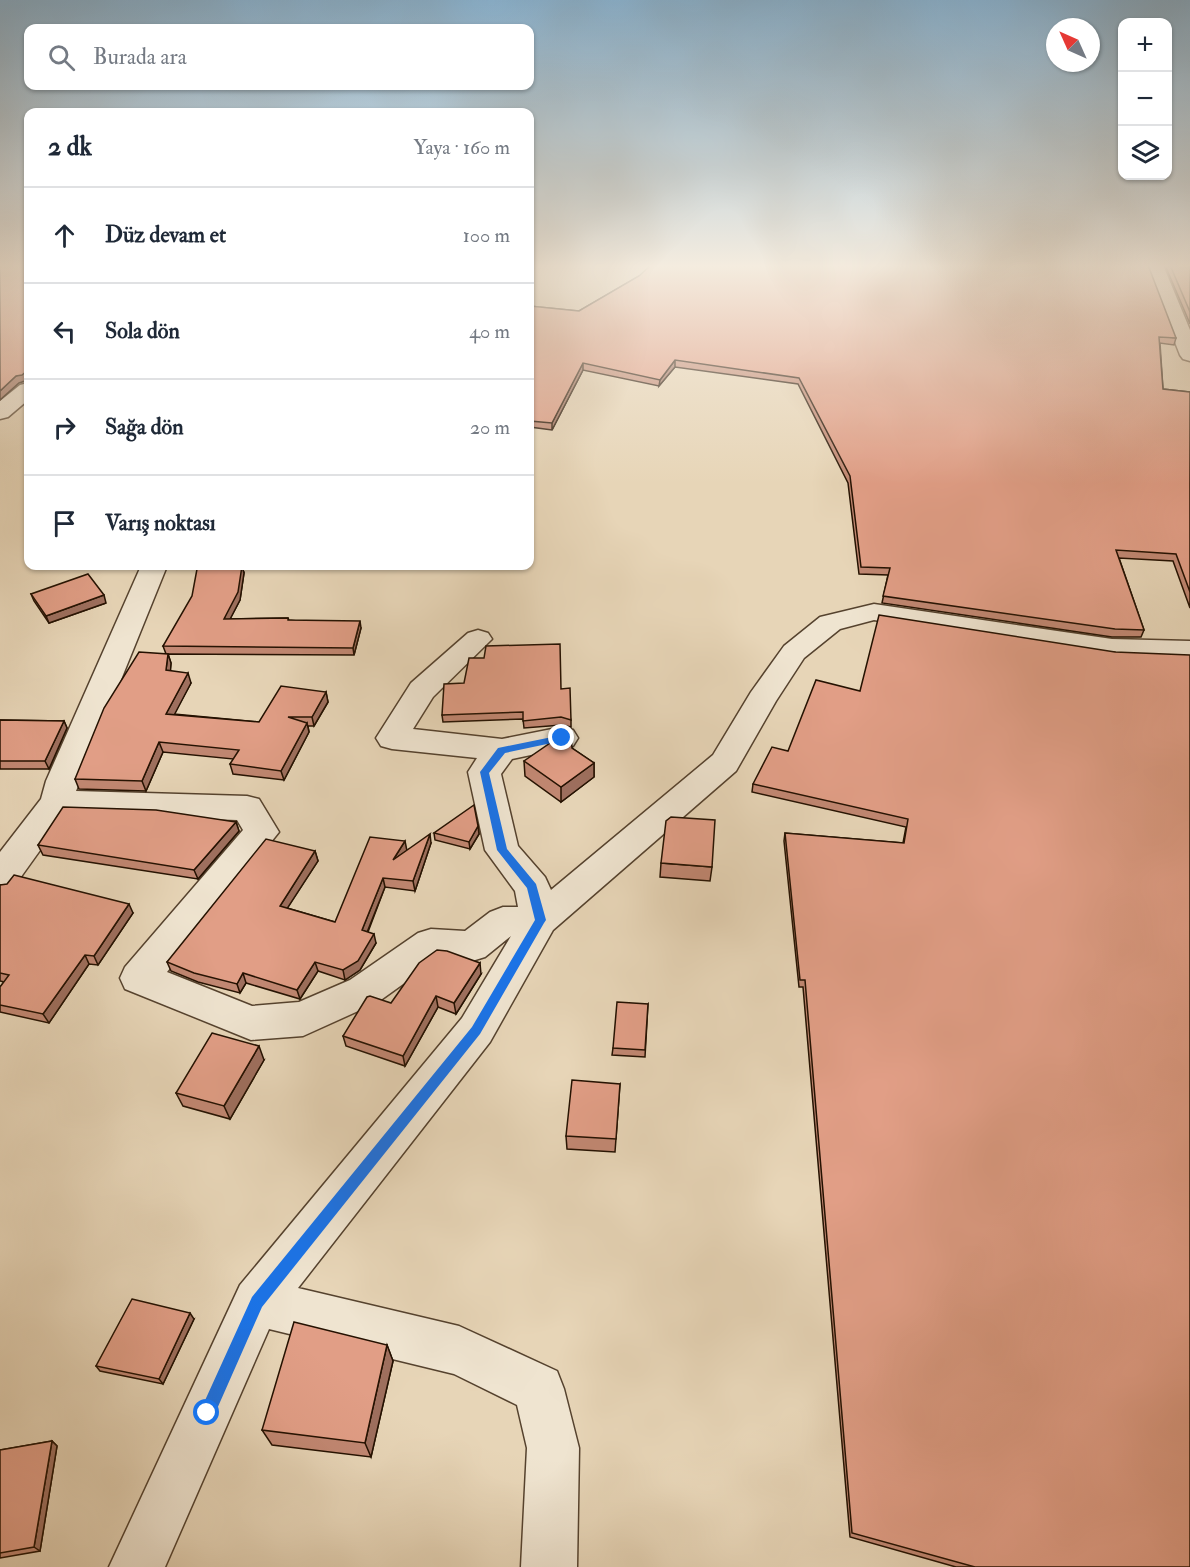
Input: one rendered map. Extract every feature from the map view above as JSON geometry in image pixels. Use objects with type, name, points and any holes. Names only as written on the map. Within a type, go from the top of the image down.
[{"type":"street","points":[[1187,338],[1190,356]]},
{"type":"street","points":[[0,412],[24,393]]},
{"type":"street","points":[[0,878],[57,802],[62,781],[152,570]]},
{"type":"street","points":[[137,1567],[257,1302],[476,1030],[540,920],[726,763],[762,699],[794,652],[831,623],[874,612],[1112,648],[1190,650]]},
{"type":"street","points":[[478,639],[422,690],[392,738],[502,750],[562,738]]},
{"type":"street","points":[[502,750],[484,772],[502,850],[532,887],[540,920]]},
{"type":"street","points":[[57,802],[247,808],[262,832],[139,978],[251,1023],[303,1019],[364,991],[431,944],[472,946],[504,922],[540,920]]},
{"type":"street","points":[[257,1302],[459,1351],[539,1389],[553,1448],[549,1567]]},
{"type":"building","points":[[0,338],[24,338],[24,373],[16,376],[0,391]]},
{"type":"building","points":[[534,338],[1159,338],[1163,389],[1190,392],[1190,592],[1176,554],[1116,550],[1144,630],[1115,629],[883,596],[890,568],[861,567],[850,476],[799,378],[675,360],[660,380],[583,363],[552,423],[534,421]]},
{"type":"building","points":[[197,570],[241,570],[238,592],[224,619],[288,618],[288,620],[360,621],[353,648],[163,646],[192,596]]},
{"type":"building","points":[[88,574],[104,595],[46,616],[31,594]]},
{"type":"building","points":[[879,615],[1115,652],[1190,655],[1190,1567],[975,1567],[852,1533],[805,980],[800,980],[785,833],[904,843],[908,819],[753,784],[772,747],[788,751],[816,680],[860,691]]},
{"type":"building","points":[[560,644],[561,689],[570,688],[571,720],[561,717],[523,721],[523,712],[442,715],[444,684],[464,683],[469,658],[484,658],[486,646]]},
{"type":"building","points":[[139,652],[168,654],[166,670],[188,673],[166,714],[259,722],[281,686],[326,692],[312,717],[288,717],[307,723],[281,771],[230,764],[239,750],[159,742],[142,781],[75,779],[104,708]]},
{"type":"building","points":[[0,720],[64,721],[45,761],[0,761]]},
{"type":"building","points":[[571,734],[572,748],[594,763],[561,787],[524,761],[559,737]]},
{"type":"building","points":[[474,805],[478,826],[469,842],[434,833]]},
{"type":"building","points":[[63,807],[156,810],[236,822],[194,870],[38,845]]},
{"type":"building","points":[[671,817],[715,820],[712,867],[661,863],[666,821]]},
{"type":"building","points":[[430,834],[413,881],[383,878],[362,930],[374,934],[358,961],[343,970],[315,962],[297,990],[243,973],[237,984],[194,973],[167,962],[266,839],[315,851],[280,906],[335,922],[370,837],[405,841],[393,860]]},
{"type":"building","points":[[14,875],[129,904],[94,956],[85,955],[43,1014],[0,1005],[0,987],[9,975],[0,973],[0,885],[7,884]]},
{"type":"building","points":[[437,950],[447,951],[480,963],[454,1003],[436,996],[403,1056],[343,1036],[367,997],[391,1003],[419,963]]},
{"type":"building","points":[[617,1002],[648,1004],[645,1050],[613,1048]]},
{"type":"building","points":[[212,1033],[259,1046],[224,1106],[176,1093]]},
{"type":"building","points":[[572,1080],[620,1084],[616,1139],[566,1136]]},
{"type":"building","points":[[132,1299],[190,1313],[159,1379],[96,1366]]},
{"type":"building","points":[[294,1322],[387,1345],[365,1443],[262,1430]]},
{"type":"building","points":[[52,1441],[34,1547],[0,1553],[0,1450]]},
{"type":"route","points":[[207,1413],[257,1302],[476,1030],[540,920],[532,887],[502,850],[484,772],[502,750],[562,738]]}]
